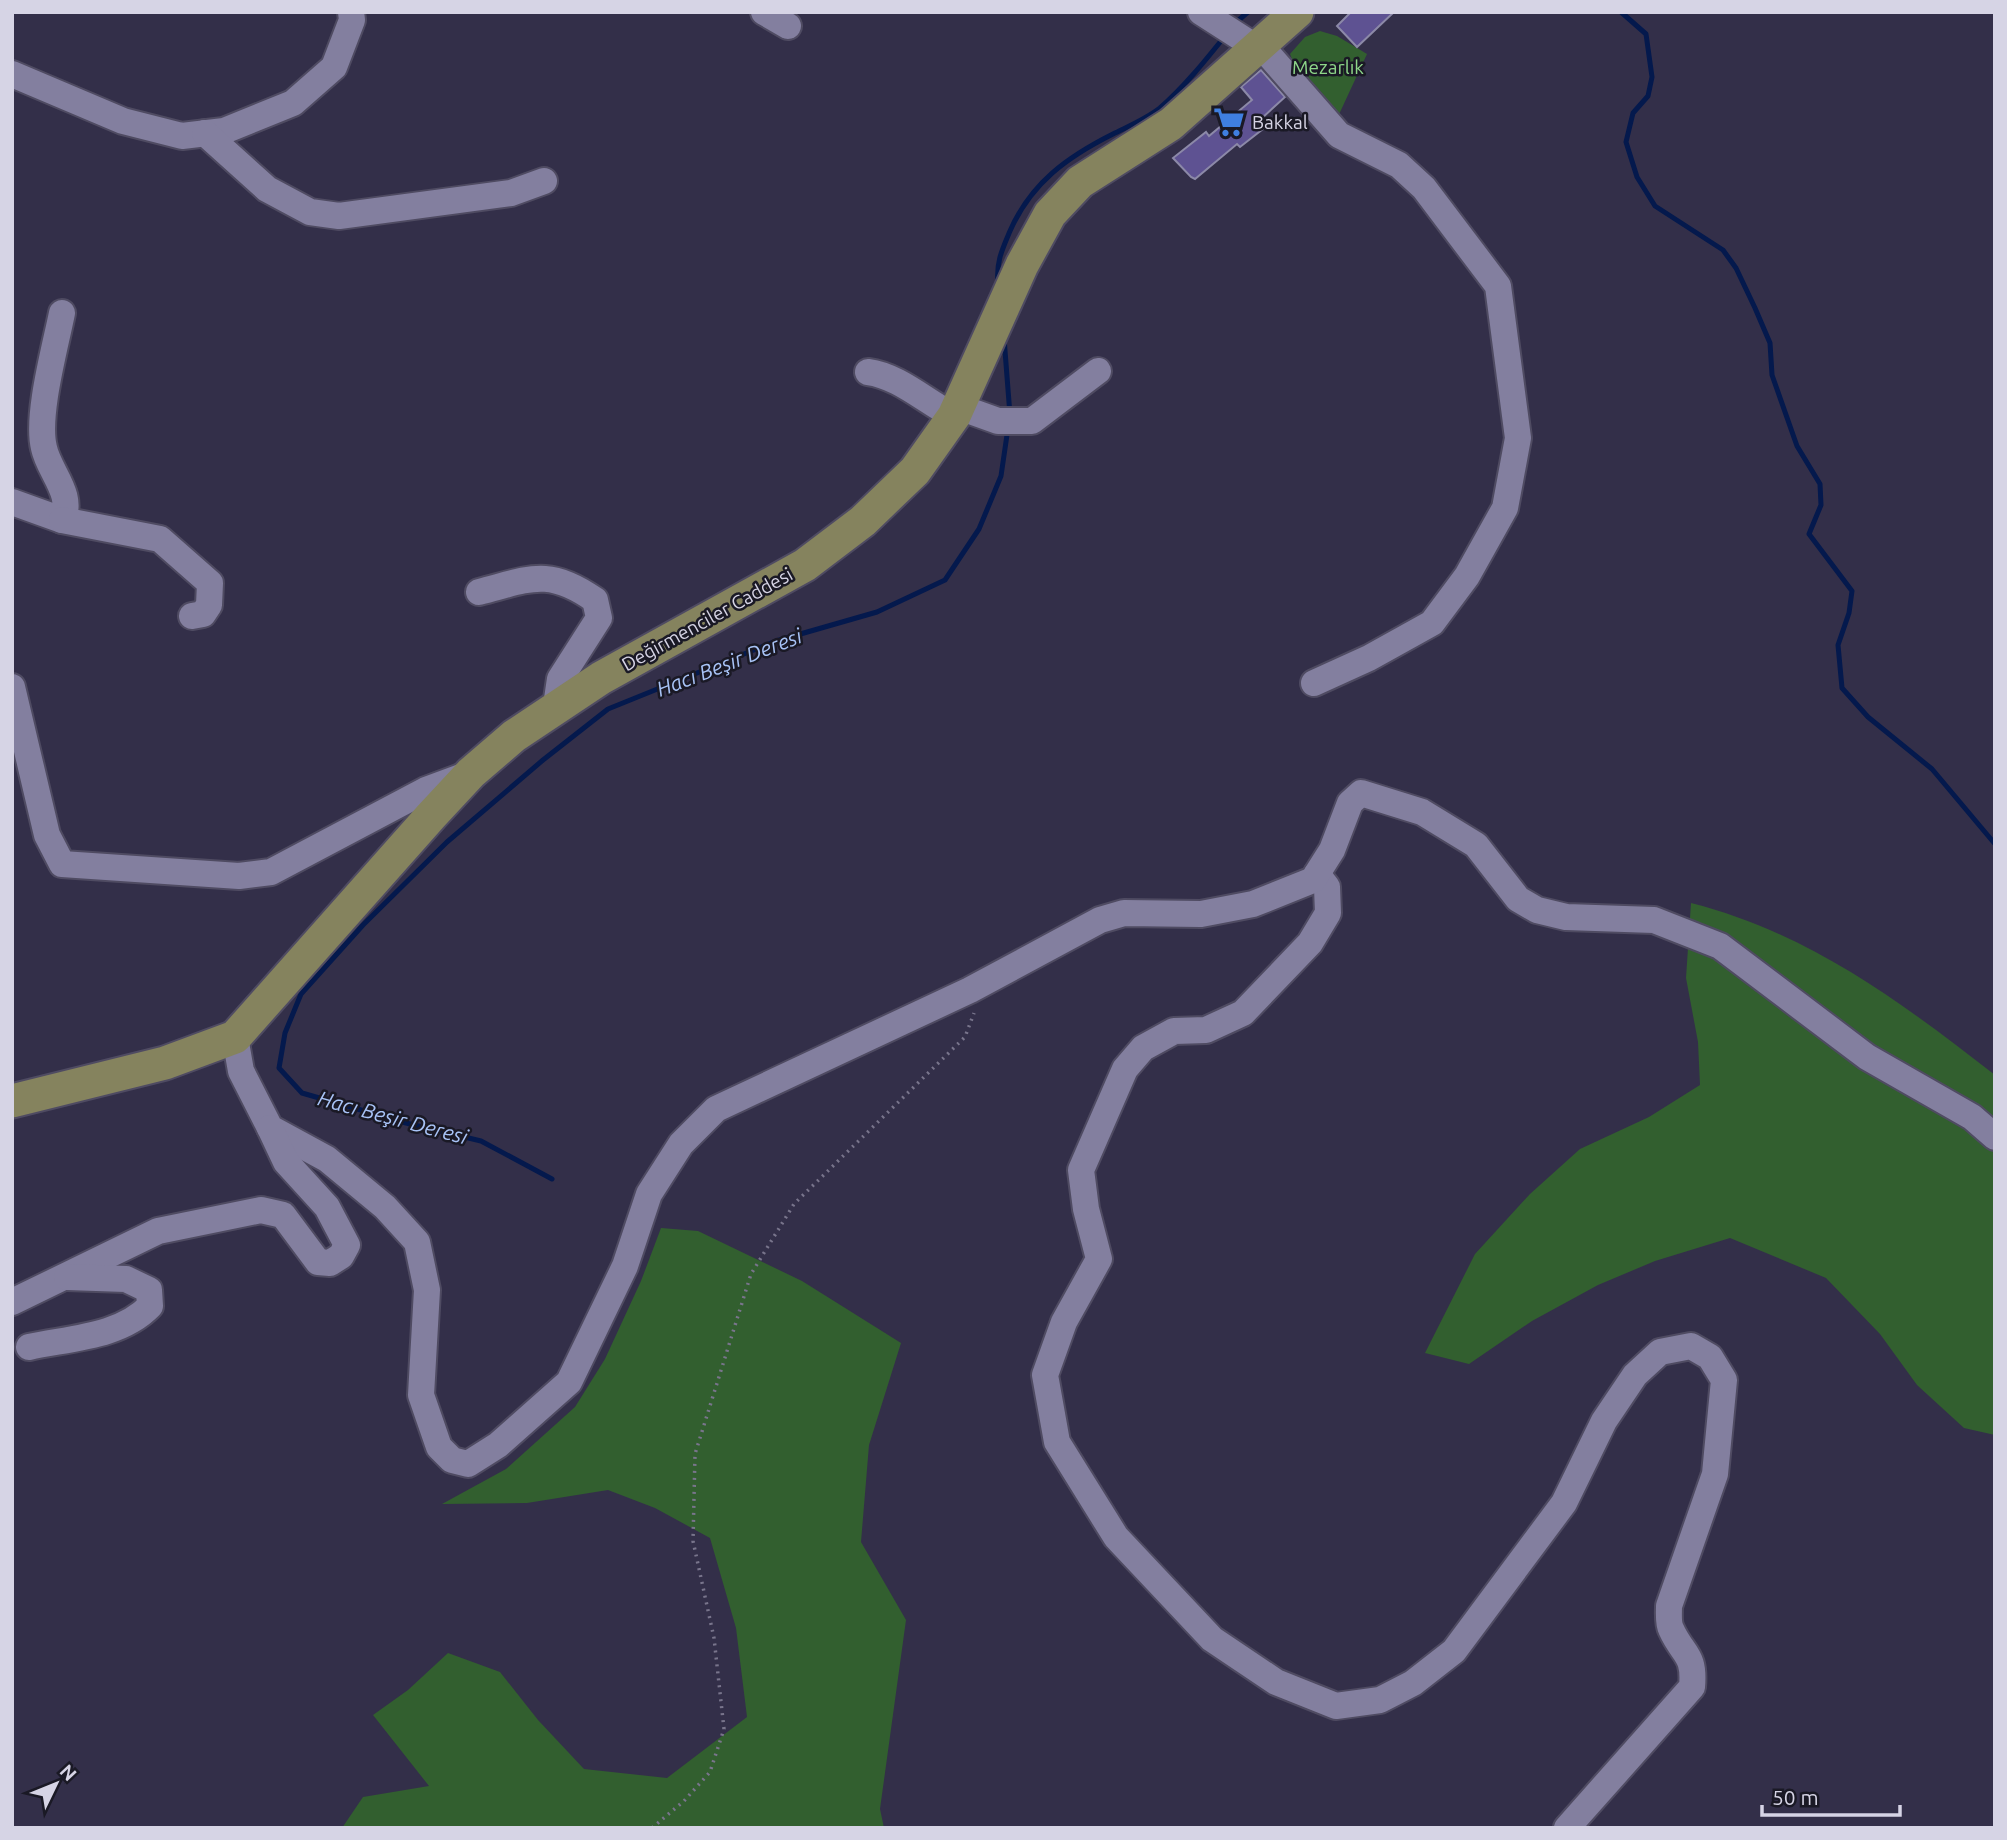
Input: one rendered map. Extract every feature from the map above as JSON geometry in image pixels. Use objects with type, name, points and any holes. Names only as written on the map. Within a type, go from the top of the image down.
[{"type":"main road","name":"Değirmenciler Caddesi","points":[[12,1101],[164,1063],[235,1037],[471,773],[514,736],[601,678],[805,565],[834,545],[915,471],[957,412],[1022,265],[1050,214],[1080,182],[1171,124],[1253,45],[1297,12]]},
{"type":"street","points":[[12,74],[123,121],[182,136],[224,131],[293,103],[334,67],[352,20],[351,12]]},
{"type":"street","points":[[764,12],[788,26]]},
{"type":"street","points":[[1207,17],[1253,45],[1339,135],[1399,165],[1424,188],[1498,286],[1518,439],[1505,508],[1467,576],[1432,623],[1369,658],[1314,683]]},
{"type":"street","points":[[205,133],[267,189],[310,212],[339,216],[511,193],[544,181]]},
{"type":"street","points":[[62,313],[41,426],[44,450],[66,498],[67,510],[62,520]]},
{"type":"street","points":[[868,372],[885,374],[926,402],[957,412],[998,421],[1032,421],[1098,371]]},
{"type":"street","points":[[12,502],[62,520],[160,539],[178,551],[210,583],[209,605],[203,614],[192,616]]},
{"type":"street","points":[[479,592],[540,577],[572,584],[595,600],[599,618],[587,641],[560,678],[556,706]]},
{"type":"street","points":[[12,687],[47,835],[62,864],[239,876],[271,872],[426,790],[471,773]]},
{"type":"street","points":[[270,1128],[327,1159],[385,1207],[416,1242],[427,1290],[421,1395],[439,1447],[452,1460],[468,1464],[498,1445],[569,1382],[625,1266],[649,1194],[681,1144],[716,1108],[832,1057],[970,990],[1100,920],[1124,913],[1201,914],[1253,904],[1313,880],[1332,850],[1350,803],[1361,793],[1422,812],[1476,845],[1518,899],[1537,910],[1566,917],[1654,920],[1720,946],[1867,1057],[1972,1117],[1995,1137]]},
{"type":"street","points":[[1317,874],[1326,887],[1328,913],[1310,943],[1243,1013],[1206,1030],[1174,1031],[1143,1048],[1125,1069],[1081,1170],[1086,1209],[1099,1259],[1064,1322],[1045,1375],[1057,1442],[1115,1537],[1212,1639],[1276,1682],[1336,1706],[1380,1700],[1413,1683],[1454,1651],[1564,1503],[1604,1421],[1635,1375],[1660,1352],[1691,1346],[1710,1357],[1724,1380],[1715,1474],[1668,1606],[1670,1628],[1684,1646],[1694,1668],[1692,1687],[1567,1828]]},
{"type":"street","points":[[12,1302],[158,1231],[261,1210],[283,1215],[318,1262],[330,1263],[341,1256],[347,1245],[327,1207],[286,1162],[241,1070],[235,1037]]},
{"type":"street","points":[[29,1347],[111,1330],[138,1319],[150,1306],[149,1290],[127,1279],[62,1277]]},
{"type":"path","points":[[652,1828],[684,1801],[710,1772],[724,1729],[714,1639],[693,1541],[695,1454],[751,1274],[794,1204],[965,1037],[975,1016],[970,990]]},
{"type":"green space","name":"Mezarlık","points":[[1320,31],[1337,36],[1367,54],[1335,123],[1303,88],[1290,54],[1305,37]]},
{"type":"green space","points":[[1691,903],[1775,932],[1814,951],[1889,996],[1995,1075],[1995,1435],[1964,1428],[1917,1385],[1880,1334],[1826,1278],[1730,1238],[1655,1261],[1598,1285],[1532,1321],[1469,1364],[1425,1353],[1475,1254],[1530,1194],[1580,1149],[1649,1117],[1700,1085],[1698,1042],[1686,978]]},
{"type":"green space","points":[[661,1228],[698,1231],[802,1281],[901,1343],[869,1445],[861,1542],[906,1620],[880,1809],[884,1828],[342,1828],[363,1797],[429,1786],[373,1715],[408,1690],[448,1653],[500,1672],[538,1720],[584,1769],[667,1778],[747,1717],[736,1628],[710,1538],[655,1508],[608,1490],[527,1503],[442,1504],[506,1469],[575,1407],[605,1359],[641,1281]]},
{"type":"building","points":[[1351,12],[1394,12],[1357,47],[1337,26]]},
{"type":"building","points":[[1261,70],[1285,97],[1262,118],[1268,125],[1240,147],[1237,144],[1195,179],[1191,177],[1173,158],[1206,132],[1209,136],[1252,100],[1241,87]]},
{"type":"waterway","name":"Hacı Beşir Deresi","points":[[1233,25],[1248,12]]},
{"type":"waterway","points":[[1621,12],[1646,34],[1652,77],[1648,96],[1633,113],[1626,142],[1637,177],[1655,206],[1723,250],[1736,268],[1770,343],[1772,375],[1797,446],[1820,484],[1821,505],[1809,534],[1852,591],[1849,613],[1838,645],[1842,688],[1868,717],[1932,769],[1995,844]]},
{"type":"waterway","name":"Hacı Beşir Deresi","points":[[998,283],[999,262],[1010,231],[1028,199],[1040,185],[1080,152],[1160,108],[1186,83],[1225,36]]},
{"type":"waterway","name":"Hacı Beşir Deresi","points":[[1004,338],[1010,415]]},
{"type":"waterway","name":"Hacı Beşir Deresi","points":[[552,1179],[481,1141],[302,1093],[279,1068],[285,1033],[301,994],[363,925],[447,842],[608,709],[776,641],[877,612],[945,580],[979,529],[1001,476],[1008,428]]},
{"type":"place","name":"Bakkal","points":[[1229,122]]}]
